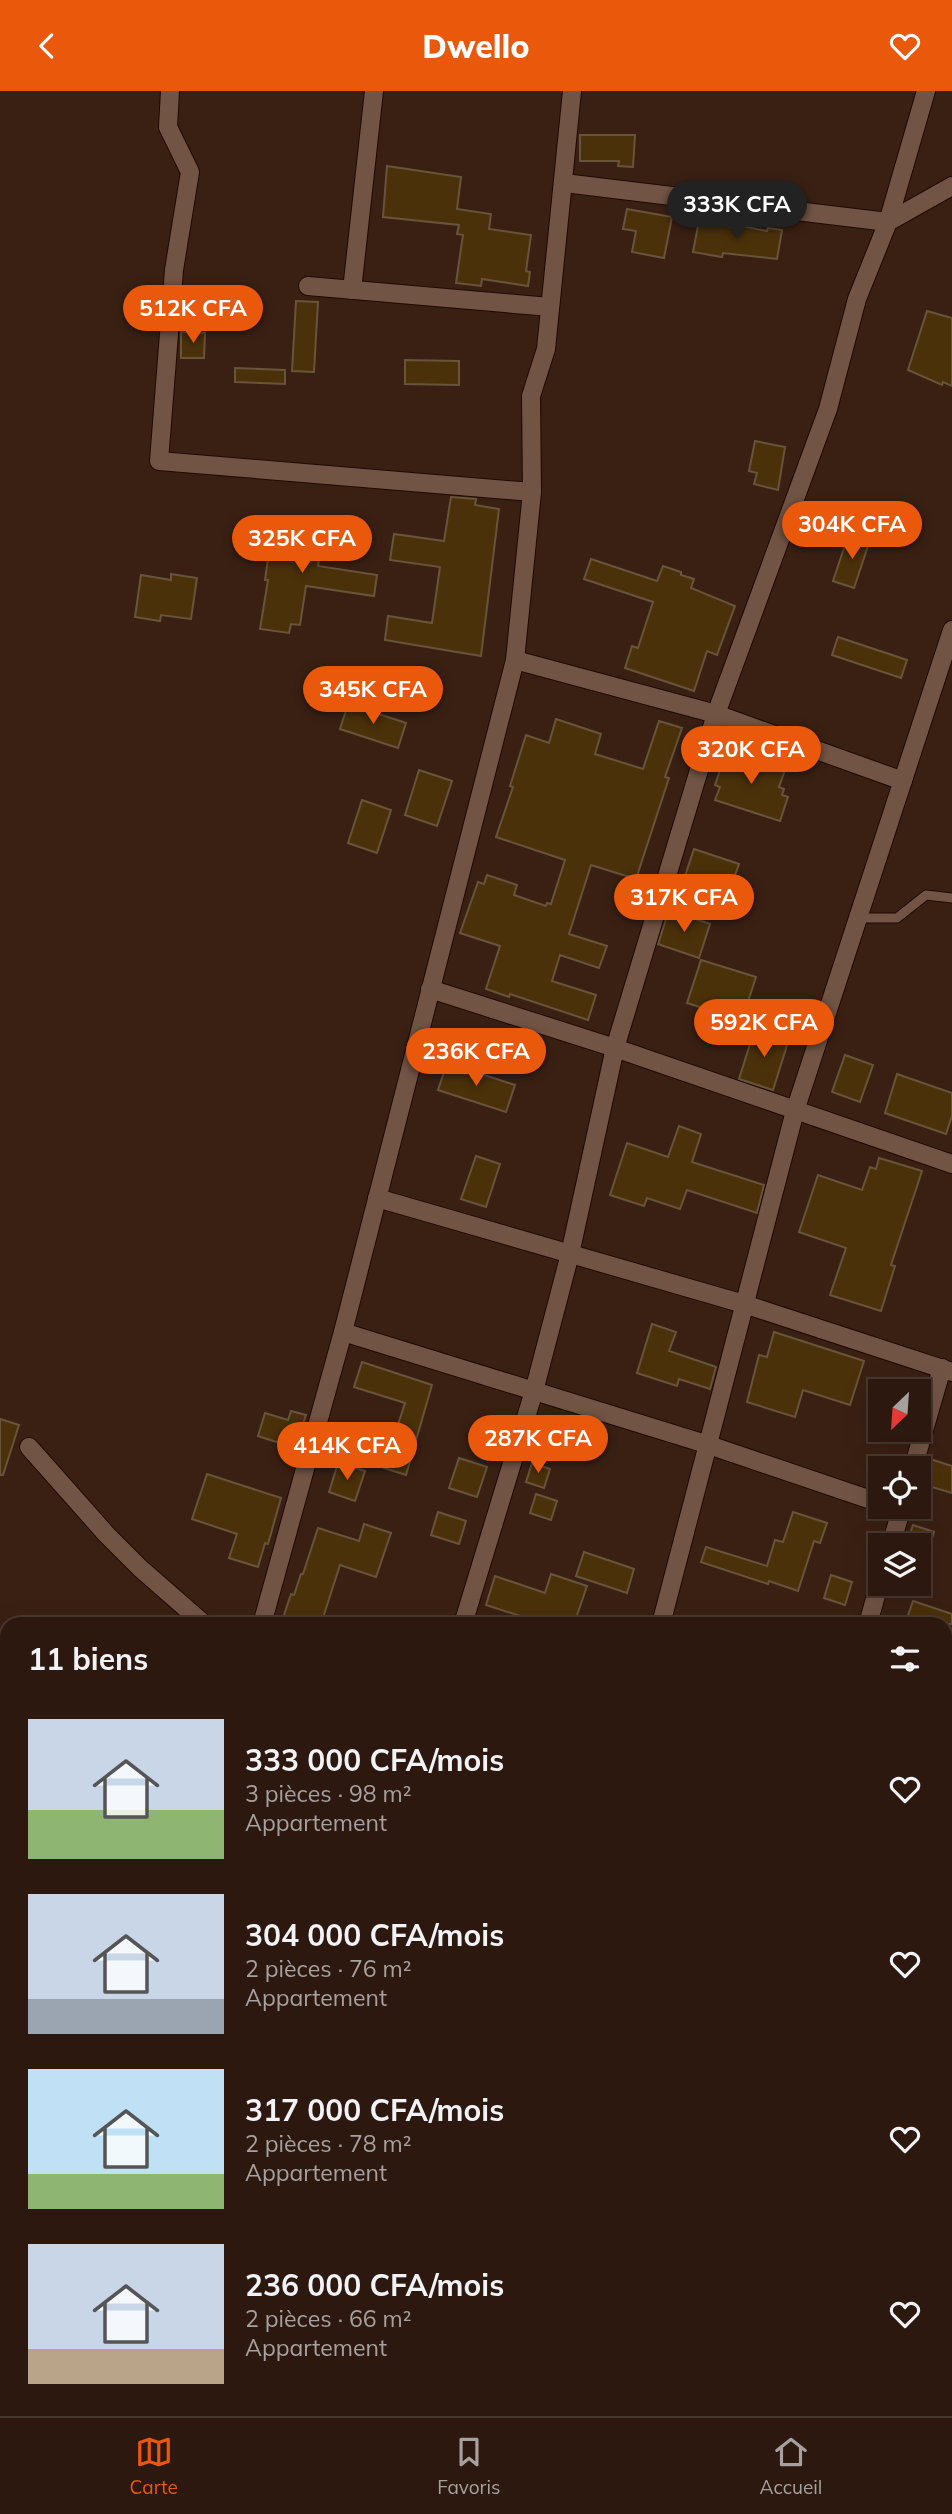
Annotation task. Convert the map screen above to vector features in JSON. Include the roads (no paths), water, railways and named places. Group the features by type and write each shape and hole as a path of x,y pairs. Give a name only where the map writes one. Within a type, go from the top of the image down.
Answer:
{"street":[{"path":"170,91 168,127 190,172 174,270 159,461 532,492"},
{"path":"352,290 374,91"},
{"path":"264,1617 343,1332 515,660 532,492 530,396 546,349 572,91"},
{"path":"465,1617 534,1391 570,1254 615,1048 716,714 828,409 857,299 888,222 926,91"},
{"path":"564,183 888,222 952,186"},
{"path":"308,286 550,307"},
{"path":"664,1617 795,1111 952,630"},
{"path":"515,660 716,714 903,781"},
{"path":"430,989 615,1048 952,1164"},
{"path":"377,1198 744,1304 947,1370 917,1456"},
{"path":"343,1332 709,1445 868,1499"},
{"path":"29,1447 132,1560 196,1617"},
{"path":"870,1617 876,1596"}],"lane":[{"path":"858,918 897,918 926,895 952,898"}]}
